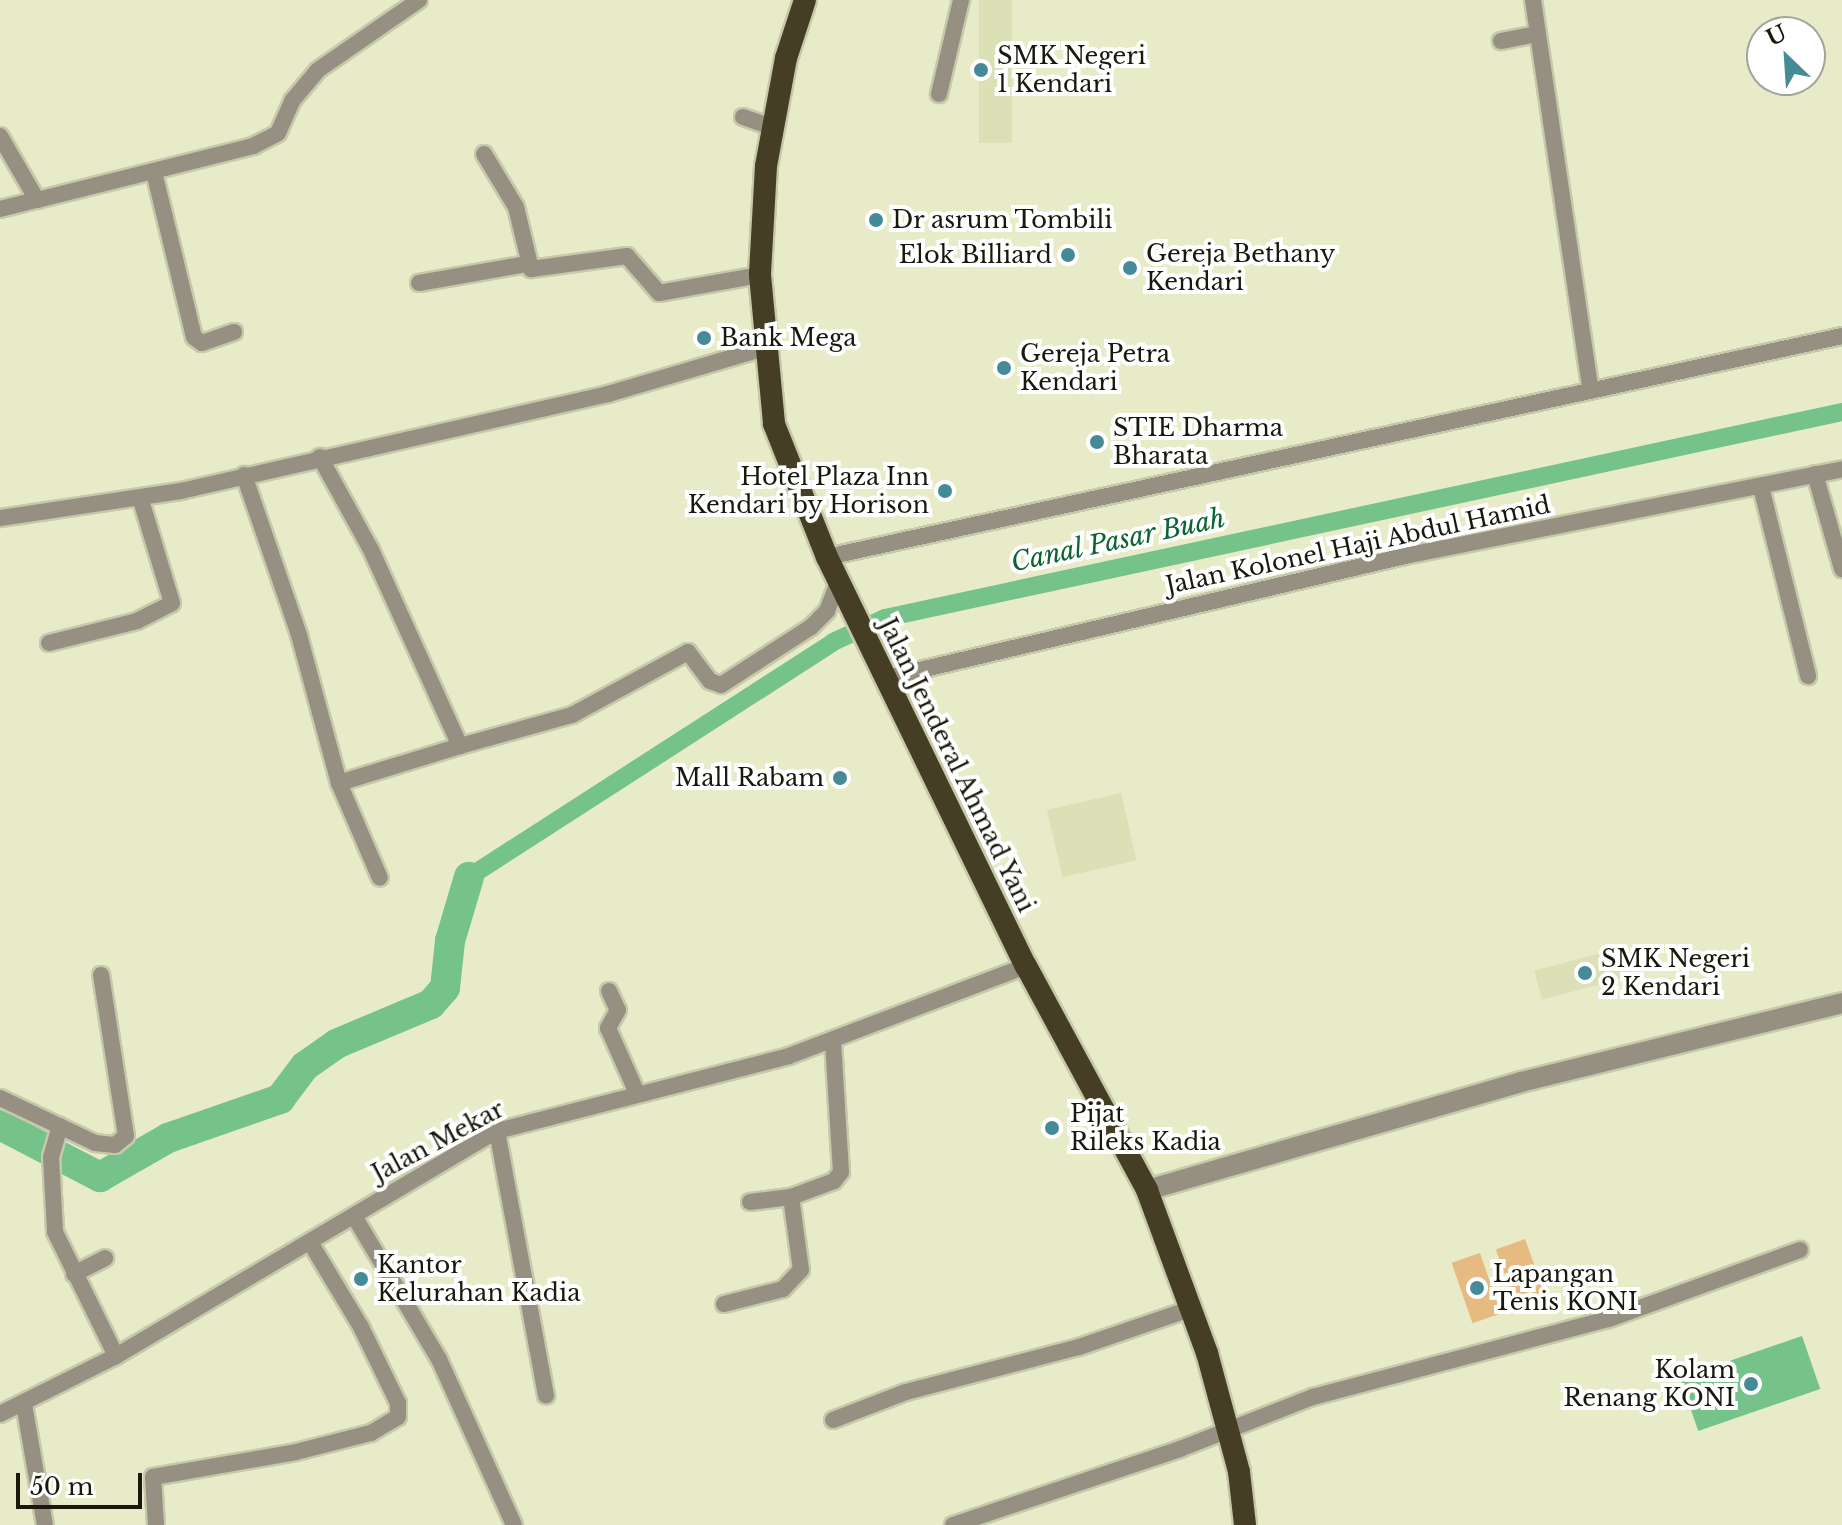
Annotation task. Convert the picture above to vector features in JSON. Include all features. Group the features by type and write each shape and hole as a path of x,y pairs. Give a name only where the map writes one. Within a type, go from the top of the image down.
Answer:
{"highway":[{"name":"Jalan Jenderal Ahmad Yani","path":"805,0 772,127 760,275 764,348 774,424 827,557 1026,966 1147,1190 1228,1426 1245,1525"}],"street":[{"path":"0,209 154,172 274,137 301,87 318,70 419,0"},
{"path":"939,94 961,0"},
{"path":"1533,0 1590,388"},
{"path":"1501,41 1537,34"},
{"path":"743,117 772,127"},
{"path":"0,136 37,200"},
{"path":"484,154 516,207 527,264 534,270 627,256 659,293 760,275"},
{"path":"154,172 194,337 202,343 234,332"},
{"path":"419,283 527,264"},
{"path":"827,557 1590,388 1842,336"},
{"path":"0,518 141,500 608,394 764,348"},
{"path":"320,457 383,576 460,746"},
{"name":"Jalan Kolonel Haji Abdul Hamid","path":"886,678 1409,555 1842,469"},
{"path":"1815,474 1842,569"},
{"path":"244,475 299,635 339,783 380,878"},
{"path":"1761,487 1808,676"},
{"path":"49,643 137,621 172,603 141,500"},
{"path":"339,783 572,715 688,652 710,681 721,685 811,627 844,592"},
{"name":"Jalan Mekar","path":"0,1414 116,1356 497,1131 833,1042 1026,966"},
{"path":"0,1098 95,1143 115,1145 126,1136 101,975"},
{"path":"609,991 618,1010 608,1028 637,1093"},
{"path":"1147,1190 1521,1082 1842,1003"},
{"path":"750,1202 791,1197 834,1181 841,1172 833,1042"},
{"path":"59,1128 51,1157 55,1232 116,1356"},
{"path":"497,1131 546,1395"},
{"path":"724,1304 794,1282 801,1257 791,1197"},
{"path":"354,1216 439,1359 514,1525"},
{"path":"156,1525 153,1477 296,1452 371,1433 398,1417 398,1403 361,1327 310,1242"},
{"path":"953,1525 1180,1449 1228,1426 1313,1397 1609,1319 1800,1250"},
{"path":"74,1274 105,1258"},
{"path":"833,1420 906,1392 1079,1347 1190,1309"},
{"path":"24,1404 45,1525"}],"shaded area":[{"path":"979,0 1012,0 1012,143 979,143"},
{"path":"1121,793 1137,860 1062,877 1047,810"},
{"name":"SMK Negeri 2 Kendari","path":"1627,946 1635,975 1542,1000 1534,971"},
{"path":"1525,1239 1546,1297 1517,1308 1496,1250"},
{"name":"Lapangan Tenis KONI","path":"1480,1253 1501,1314 1472,1323 1452,1263"},
{"name":"Kolam Renang KONI","path":"1802,1336 1820,1389 1698,1431 1680,1378"}],"waterway":[{"name":"Canal Pasar Buah","path":"469,877 833,642 885,618 1842,412"},
{"path":"0,1125 100,1177 168,1138 280,1099 305,1066 336,1044 431,1004 445,988 450,941 469,877"}],"place":[{"name":"SMK Negeri 1 Kendari","path":"981,70"},
{"name":"Dr asrum Tombili","path":"876,220"},
{"name":"Elok Billiard","path":"1068,255"},
{"name":"Gereja Bethany Kendari","path":"1130,268"},
{"name":"Bank Mega","path":"704,338"},
{"name":"Gereja Petra Kendari","path":"1004,368"},
{"name":"STIE Dharma Bharata","path":"1097,442"},
{"name":"Hotel Plaza Inn Kendari by Horison","path":"945,491"},
{"name":"Mall Rabam","path":"840,778"},
{"name":"SMK Negeri 2 Kendari","path":"1585,973"},
{"name":"Pijat Rileks Kadia","path":"1052,1128"},
{"name":"Kantor Kelurahan Kadia","path":"361,1279"},
{"name":"Lapangan Tenis KONI","path":"1477,1288"},
{"name":"Kolam Renang KONI","path":"1751,1384"}]}
